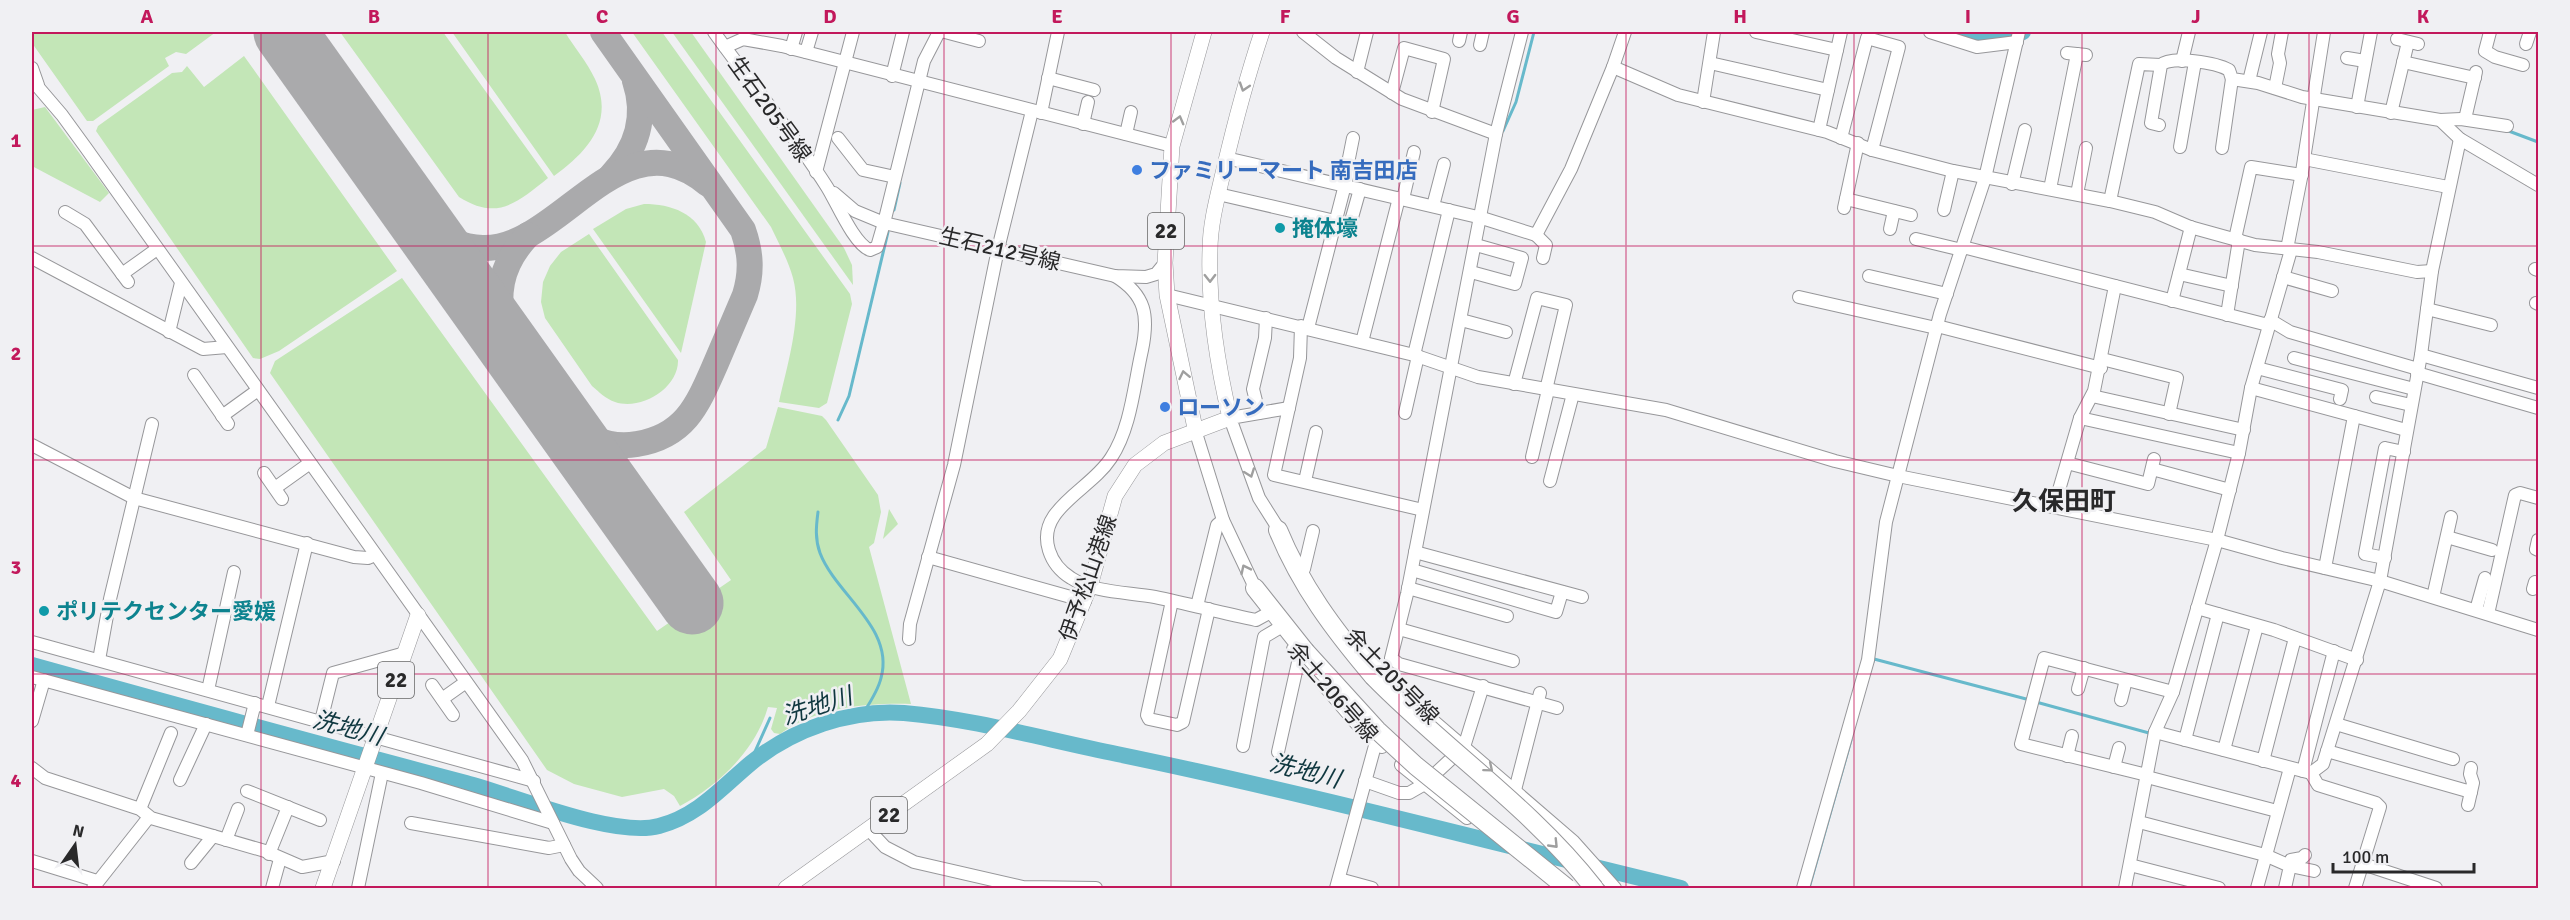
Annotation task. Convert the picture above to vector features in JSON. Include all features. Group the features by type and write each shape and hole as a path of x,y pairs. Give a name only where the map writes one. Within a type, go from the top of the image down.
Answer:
{"highway":[{"path":"1278,530 1292,565 1314,601 1373,676 1404,708 1518,808 1594,888"},
{"path":"1255,588 1302,655 1408,759 1568,888"}],"main road":[{"name":"22","path":"1196,433 1167,295 1165,263 1172,146 1203,32"},
{"name":"22","path":"1230,418 1221,383 1211,306 1210,248 1218,194 1238,105 1262,32"},
{"name":"伊予松山港線","path":"786,888 990,740 1014,717 1060,659 1087,594 1115,496 1134,465 1164,443 1196,433 1230,418"},
{"name":"22","path":"323,888 418,615"}],"street":[{"name":"生石205号線","path":"714,32 827,186"},
{"path":"791,49 796,32"},
{"path":"806,52 812,32"},
{"path":"816,172 853,32"},
{"path":"892,76 903,32"},
{"path":"827,186 848,224 865,248 875,249 884,223 928,51 939,32"},
{"path":"945,32 980,41"},
{"path":"909,639 928,558 954,465 998,249 1048,78 1058,32"},
{"path":"1302,32 1357,72 1392,93 1432,112 1496,134"},
{"path":"1320,45 1324,32"},
{"path":"1357,72 1368,32"},
{"path":"1480,45 1483,32"},
{"path":"1519,32 1496,134 1482,218 1412,570 1391,658 1399,664 1539,697 1557,708"},
{"path":"1536,235 1571,169 1625,32"},
{"path":"1703,102 1714,32"},
{"path":"1756,32 1837,50"},
{"path":"1819,130 1841,32"},
{"path":"1803,888 1868,660 1884,529 1936,327 1985,178 2018,37 1977,47 1930,32"},
{"path":"2182,61 2189,32"},
{"path":"2249,81 2260,32"},
{"path":"2275,88 2280,63 2278,54 2282,32"},
{"path":"2125,888 2156,732 2173,692 2217,540 2239,453 2256,368 2283,277 2302,175 2324,32"},
{"path":"2357,107 2371,32"},
{"path":"2490,32 2485,51 2495,57 2523,65"},
{"path":"1841,138 1867,38 1899,47 1872,150"},
{"path":"725,47 743,39 806,52 892,76 1172,146"},
{"path":"2391,113 2408,41"},
{"path":"1392,93 1404,48 1444,59 1432,112"},
{"path":"2050,189 2064,139 2064,94 2076,54"},
{"path":"2348,58 2365,61"},
{"path":"2110,201 2117,144 2139,63 2162,65 2170,60 2195,62 2229,70 2232,79 2221,148"},
{"path":"2180,147 2195,62"},
{"path":"2403,62 2475,75 2465,119"},
{"path":"1710,63 1828,90"},
{"path":"2159,125 2151,123 2162,65"},
{"path":"1612,67 1703,102 1819,130 1872,150 1953,171 2012,184 2077,194 2155,212 2191,227 2255,245 2318,252 2417,272 2432,271"},
{"path":"32,68 34,86 68,123 522,760 579,871 597,888"},
{"path":"1048,78 1094,90"},
{"path":"2232,79 2249,81 2302,97 2391,113 2440,120 2465,119 2507,126"},
{"path":"1083,124 1088,102"},
{"path":"1126,134 1131,112"},
{"path":"2440,120 2460,139 2538,185"},
{"path":"2012,184 2025,130"},
{"path":"838,138 863,170 895,177"},
{"path":"2156,732 2307,772 2323,765 2380,581 2421,355 2432,271 2460,139"},
{"path":"1858,143 1845,203 1911,215"},
{"path":"1354,144 1345,185 1305,327 1274,475 1423,510"},
{"path":"2077,194 2086,148"},
{"path":"1362,342 1414,152"},
{"path":"1226,159 1482,218 1536,235 1546,245 1543,258"},
{"path":"2304,159 2448,187"},
{"path":"1433,206 1444,164"},
{"path":"2227,315 2237,240 2251,167 2302,175"},
{"path":"1944,210 1953,171"},
{"name":"生石212号線","path":"827,186 851,208 884,223 1115,276 1146,277 1156,274 1165,263"},
{"path":"1351,221 1360,189"},
{"path":"1218,194 1335,221"},
{"path":"1405,413 1449,210"},
{"path":"1890,228 1894,211"},
{"path":"65,212 86,224 125,278 157,249"},
{"path":"2172,301 2191,227"},
{"path":"1917,238 2227,315 2269,323 2290,332 2538,408"},
{"path":"1471,272 1515,284 1522,258 1476,245"},
{"path":"32,258 203,349 227,346"},
{"path":"2179,274 2232,286"},
{"path":"1087,594 1063,572 1049,554 1046,535 1053,518 1060,509 1111,459 1128,415 1146,327 1138,295 1128,284 1115,276"},
{"path":"1869,276 1947,294"},
{"path":"2283,277 2332,291"},
{"path":"169,332 181,282"},
{"path":"2054,507 2080,418 2092,396 2101,364 2115,286"},
{"path":"1167,295 1416,356 1478,377 1666,410 1835,460 1898,476 2217,540 2380,581 2538,630"},
{"path":"1799,297 2101,364 2177,378 2169,414"},
{"path":"1514,384 1537,298 1566,305 1533,457"},
{"path":"2427,309 2491,325"},
{"path":"1259,414 1253,389 1265,338 1266,318"},
{"path":"1461,321 1506,332"},
{"path":"2421,355 2538,388"},
{"path":"2294,358 2414,389"},
{"path":"2256,368 2342,390 2340,399"},
{"path":"194,375 225,420 258,390"},
{"path":"2251,388 2406,430"},
{"path":"1548,477 1573,394"},
{"path":"2092,396 2244,430"},
{"path":"2376,397 2411,405"},
{"path":"1230,418 1289,408"},
{"path":"2325,568 2330,515 2338,470 2354,416"},
{"name":"余土205号線","path":"1230,418 1259,498 1340,623 1407,698 1578,847 1615,888"},
{"path":"2080,418 2239,453"},
{"path":"99,660 152,424"},
{"path":"1305,481 1316,432"},
{"name":"余土206号線","path":"1196,433 1222,520 1255,588 1279,628 1355,722 1376,742 1423,785 1554,888"},
{"path":"32,445 134,498 354,557 368,558 375,555"},
{"path":"2385,558 2365,554 2369,500 2385,448 2404,452"},
{"path":"2067,463 2148,484 2153,464 2184,471 2230,490"},
{"path":"264,473 279,494 310,464"},
{"path":"2482,612 2515,495 2520,493 2538,498"},
{"path":"2433,597 2451,517"},
{"path":"1172,601 1147,715 1149,719 1177,725 1183,722 1216,525 1222,520"},
{"path":"1304,569 1313,531"},
{"path":"2447,537 2492,550"},
{"path":"2538,540 2536,549 2538,550"},
{"path":"268,706 307,543"},
{"path":"1415,552 1457,558 1561,588 1582,597"},
{"path":"928,558 1087,594 1172,601 1256,620 1269,614"},
{"path":"1412,570 1556,612 1561,588"},
{"path":"208,690 234,572"},
{"path":"2482,612 2485,578"},
{"path":"1408,588 1508,616"},
{"path":"2197,608 2357,660"},
{"path":"2185,740 2218,614"},
{"path":"2224,750 2257,626"},
{"path":"1243,746 1264,637 1279,628"},
{"path":"1399,629 1450,638 1500,652 1513,661"},
{"path":"2263,761 2295,638"},
{"path":"32,642 208,690 254,707 268,706 321,721 376,741 537,786"},
{"path":"2307,772 2334,651"},
{"path":"321,721 333,673 405,653"},
{"path":"1282,746 1302,655"},
{"path":"2173,692 2043,658 2021,744 2277,811"},
{"path":"2078,689 2084,668"},
{"path":"32,721 38,679 247,734 552,819"},
{"path":"2121,700 2126,680"},
{"path":"442,699 466,682"},
{"path":"432,685 453,715"},
{"path":"1365,781 1399,793 1409,793 1423,785 1464,747 1490,685"},
{"path":"1515,790 1531,746 1539,697"},
{"path":"247,734 254,707"},
{"path":"180,780 206,724"},
{"path":"2336,724 2453,759"},
{"path":"2067,756 2072,736"},
{"path":"36,859 95,885 144,813 166,737"},
{"path":"1372,888 1338,884 1376,742"},
{"path":"2114,767 2119,748"},
{"path":"2327,751 2470,798 2473,783 2471,768"},
{"path":"32,768 45,778 302,867 334,861"},
{"path":"2257,888 2289,768"},
{"path":"2307,772 2318,785 2380,807 2355,888"},
{"path":"358,888 382,773"},
{"path":"253,790 288,807 316,815"},
{"path":"272,888 274,856 288,807"},
{"path":"226,840 238,809"},
{"path":"2139,822 2265,855 2290,866 2314,871"},
{"path":"411,823 549,848 564,845"},
{"path":"869,830 885,848 914,862 1023,887 1096,888"},
{"path":"191,864 213,836"},
{"path":"2285,888 2291,860 2302,858 2305,855"},
{"path":"2363,864 2436,888"},
{"path":"2130,865 2219,888"}],"green space":[{"path":"32,32 216,32 186,54 176,52 165,58 169,66 93,121 87,121 32,43"},
{"path":"340,32 443,32 548,178 526,195 506,206 485,208 459,197"},
{"path":"452,32 565,32 595,79 602,109 600,122 594,135 577,157 554,176"},
{"path":"632,32 662,32 850,294 852,304 827,403 819,408 779,402 793,340 796,292 789,265 771,227"},
{"path":"672,32 691,32 844,248 852,265 853,285"},
{"path":"244,56 397,271 279,351 260,359 253,358 96,131 98,126 172,73 182,72 187,66 204,87"},
{"path":"45,107 109,193 100,202 32,166 32,110"},
{"path":"644,204 664,206 682,212 697,224 706,242 681,353 593,229 626,209"},
{"path":"589,234 678,360 677,370 672,380 657,395 647,400 625,404 612,401 600,393 592,386 545,318 541,302 543,282 550,266 561,252"},
{"path":"402,278 657,631 731,580 684,512 766,448 778,407 822,416 878,495 881,512 874,543 869,547 911,704 877,704 843,708 810,718 780,734 774,733 771,729 777,708 768,707 755,738 734,765 708,788 680,806 674,796 664,789 622,797 574,784 547,770 270,373 275,361"},
{"path":"889,509 898,524 883,539"}],"waterway":[{"path":"1503,131 1516,102 1534,32"},
{"path":"1946,32 1966,37 1985,38 2004,37 2023,32"},
{"path":"2506,130 2538,142"},
{"path":"894,210 900,183"},
{"path":"838,420 849,396 888,232"},
{"path":"818,512 816,533 820,553 838,583 862,612 880,643 883,660 881,678 876,693 862,715"},
{"path":"1873,662 1874,659 2030,700"},
{"name":"洗地川","path":"32,665 466,783 564,814 617,826 640,828 659,826 686,815 709,800 767,751 804,731 863,714 904,713 984,725 1188,769 1681,888"},
{"path":"2036,702 2149,733 2149,735"},
{"path":"749,765 770,718"},
{"path":"1809,888 1851,740"}],"taxiway":[{"path":"558,414 594,439 614,445 637,444 654,440 679,426 703,392 745,295 750,270 748,247 743,230 603,32"},
{"path":"611,176 627,155 637,132 640,107 635,81"},
{"path":"424,225 452,241 483,248 511,243 539,229 592,189 619,173 647,163 677,166 708,184"},
{"path":"503,336 500,307 502,282 511,259 528,235"}],"runway":[{"path":"285,32 692,603"}],"place":[{"name":"ファミリーマート 南吉田店","path":"1137,170"},
{"name":"掩体壕","path":"1280,228"},
{"name":"ローソン","path":"1165,407"},
{"name":"ポリテクセンター愛媛","path":"44,611"}],"district":[{"name":"久保田町","path":"2064,502"}]}
